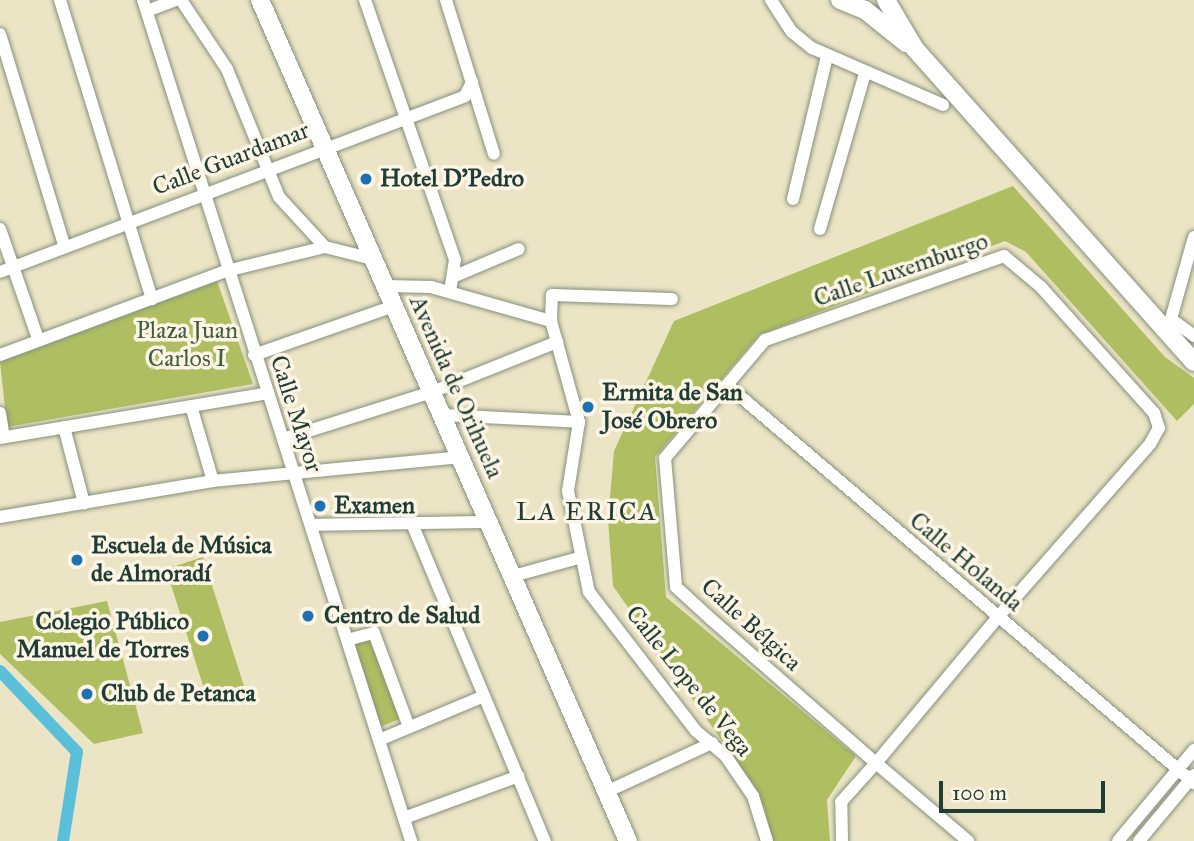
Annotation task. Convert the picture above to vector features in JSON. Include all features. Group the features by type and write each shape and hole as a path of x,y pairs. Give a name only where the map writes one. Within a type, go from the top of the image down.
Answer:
{"main road":[{"name":"Avenida de Orihuela","path":"260,0 628,841"},
{"path":"840,0 865,10 915,49 1194,362"},
{"path":"886,0 915,49"}],"street":[{"path":"60,0 152,299"},
{"path":"145,5 179,0 227,69 267,169 285,205 325,247"},
{"path":"365,0 408,116 455,276 450,292"},
{"path":"446,0 494,154"},
{"path":"771,0 792,32 827,56 943,105"},
{"name":"Calle Mayor","path":"145,5 226,271 311,525 411,841"},
{"path":"0,34 64,244"},
{"path":"793,199 827,56"},
{"path":"820,229 865,73"},
{"name":"Calle Guardamar","path":"6,271 64,244 267,169 323,145 465,96 472,82"},
{"path":"0,229 6,271 38,339"},
{"path":"1194,237 1171,319 1194,336"},
{"path":"0,355 226,271 325,247 373,259"},
{"path":"455,276 519,248"},
{"name":"Calle Luxemburgo","path":"727,386 765,340 1004,256 1041,286 1154,413 1159,428 999,617"},
{"path":"385,286 450,292 551,321 552,295 672,299"},
{"path":"254,355 394,306"},
{"name":"Calle Lope de Vega","path":"551,321 579,422 568,491 579,558 589,592 753,796 768,841"},
{"path":"283,439 432,392 557,342"},
{"name":"Calle Holanda","path":"727,386 1193,779"},
{"name":"Calle Bélgica","path":"727,386 665,458 676,587 968,841"},
{"path":"0,414 2,437 268,393"},
{"path":"191,406 213,481"},
{"path":"443,415 579,422"},
{"path":"64,427 84,503"},
{"path":"0,517 213,481 461,457"},
{"path":"311,525 412,526 490,522"},
{"path":"412,526 545,841"},
{"path":"513,576 579,558"},
{"path":"842,841 841,802 999,617"},
{"path":"347,640 374,633 409,727"},
{"path":"379,740 484,696"},
{"path":"606,792 712,743"},
{"path":"1118,841 1194,750"},
{"path":"404,818 519,776"},
{"path":"1139,841 1193,779"}],"green space":[{"path":"1013,186 1165,357 1194,378 1194,404 1177,421 1026,252 1005,241 759,335 655,457 666,597 856,756 827,800 830,841 771,841 758,792 613,586 608,520 614,451 674,321"},
{"name":"Plaza Juan Carlos I","path":"217,281 253,384 7,427 0,362"},
{"path":"203,557 244,686 207,698 166,569"},
{"name":"Club de Petanca","path":"107,601 143,733 94,744 0,654 0,622"},
{"path":"372,638 400,719 380,727 354,643"}],"waterway":[{"path":"0,671 77,752 63,841"}],"place":[{"name":"Hotel D'Pedro","path":"366,179"},
{"name":"Ermita de San José Obrero","path":"588,407"},
{"name":"Examen","path":"320,506"},
{"name":"Escuela de Música de Almoradí","path":"77,560"},
{"name":"Centro de Salud","path":"308,616"},
{"name":"Colegio Público Manuel de Torres","path":"203,636"},
{"name":"Club de Petanca","path":"87,694"}],"district":[{"name":"LA ERICA","path":"587,512"}]}
